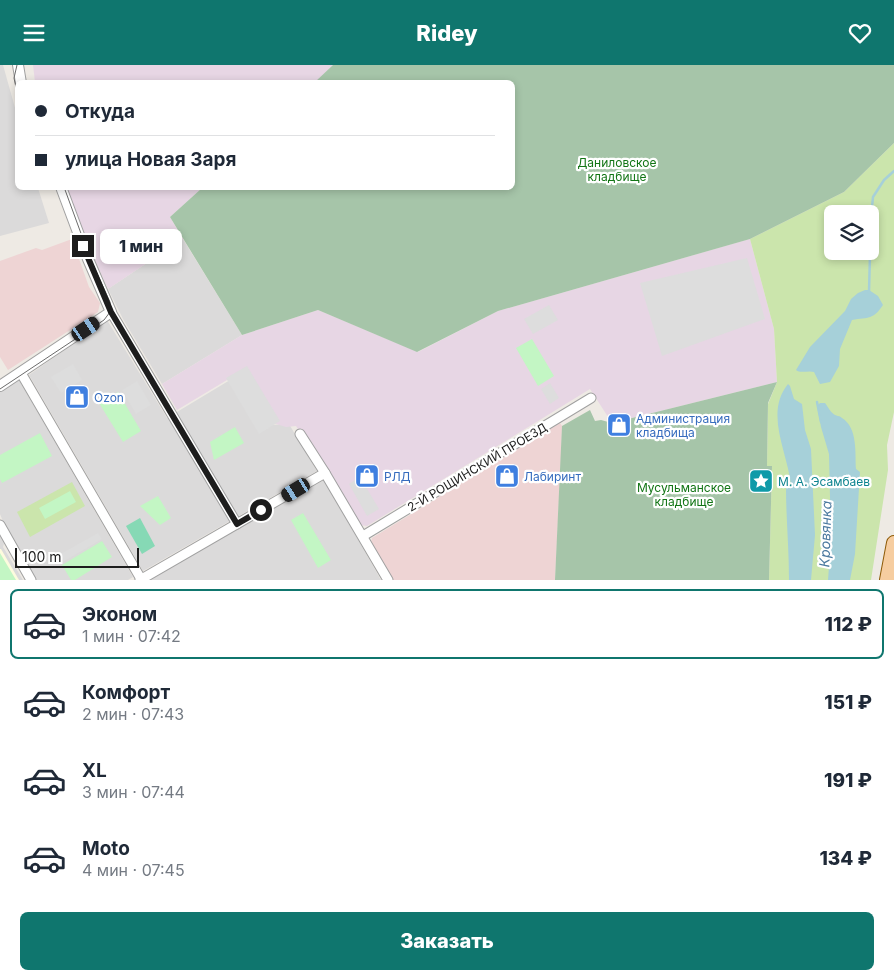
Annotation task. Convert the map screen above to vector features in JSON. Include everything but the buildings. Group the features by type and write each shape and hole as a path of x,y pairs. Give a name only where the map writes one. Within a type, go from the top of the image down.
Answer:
{"main road":[{"path":"887,580 894,543"}],"street":[{"path":"18,65 20,80"},
{"path":"62,190 88,259 111,312 237,524"},
{"path":"0,386 111,312"},
{"path":"21,373 140,580 325,473"},
{"name":"2-Й РОЩИНСКИЙ ПРОЕЗД","path":"363,536 591,398"},
{"path":"300,434 388,580"},
{"path":"0,525 31,580"}],"shaded area":[{"path":"0,65 3,65 15,108 15,190 39,190 49,223 0,236"},
{"path":"33,65 333,65 318,80 35,80"},
{"path":"68,190 200,190 170,217 183,239 108,289 88,245"},
{"path":"72,239 89,287 100,303 98,312 8,370 0,357 0,261 36,248 42,250"},
{"path":"183,239 242,335 162,384 123,319 108,289"},
{"path":"750,239 774,329 777,382 612,423 590,389 367,526 360,525 296,426 286,427 273,423 242,371 177,410 162,384 242,335 318,310 418,352 498,311"},
{"path":"747,258 765,319 662,356 640,283"},
{"path":"549,305 558,320 533,334 524,319"},
{"path":"107,320 167,418 240,374 270,425 289,424 317,471 143,571 29,375"},
{"path":"73,364 82,380 61,393 51,377"},
{"path":"247,366 280,421 259,434 226,378"},
{"path":"19,380 133,577 128,580 35,580 4,524 0,514 0,392"},
{"path":"137,381 151,405 136,414 122,390"},
{"path":"550,383 559,398 550,404 541,389"},
{"path":"560,423 562,426 561,459 555,580 392,580 371,543 372,538"},
{"path":"360,477 379,509 367,516 349,484"},
{"path":"324,480 381,580 148,580"},
{"path":"0,530 5,540 3,547 23,580 0,580"},
{"path":"98,533 102,539 61,563 57,556"},
{"path":"1,549 19,580 0,580"}],"green space":[{"name":"Даниловское кладбище","path":"333,65 894,65 894,143 844,192 750,239 498,311 417,352 318,310 242,335 170,217 200,190 515,190 515,80 317,80"},
{"path":"894,143 894,412 887,445 888,470 871,580 769,580 772,466 767,466 768,404 777,382 774,329 750,239 844,192"},
{"path":"532,339 554,376 538,386 516,348"},
{"name":"Мусульманское кладбище","path":"777,382 768,403 767,466 772,466 769,580 555,580 562,426 590,410 595,421 601,420 612,423"},
{"path":"118,392 141,431 123,442 99,403"},
{"path":"235,427 244,443 214,460 210,442"},
{"path":"40,433 52,456 2,483 0,479 0,455"},
{"path":"72,482 85,506 30,537 17,512"},
{"path":"70,491 76,502 45,519 39,508"},
{"path":"158,496 171,518 160,525 140,506"},
{"path":"303,513 331,560 318,568 291,520"},
{"path":"140,518 155,546 142,554 126,526"},
{"path":"102,541 112,557 75,580 71,580 62,565"},
{"path":"0,553 16,580 0,580"}],"water":[{"path":"865,290 869,290 878,296 883,305 873,316 852,320 840,349 839,366 830,382 820,384 814,372 800,372 796,370 810,347 845,311 851,299"},
{"path":"788,384 794,399 802,404 805,430 811,449 815,535 811,580 789,580 786,487 791,486 779,433 778,420 781,396"},
{"path":"820,403 825,403 832,413 847,422 855,441 856,469 860,472 855,554 850,580 828,580 831,540 829,454 817,406"}],"waterway":[{"name":"Кровянка","path":"869,292 873,197 884,180 894,171"},
{"name":"Кровянка","path":"817,402 821,422"}],"tram line":[{"path":"15,83 14,78 17,65"},
{"path":"0,389 104,320 110,312 110,302 90,258 65,190"}],"place":[{"name":"Ozon","path":"77,397"},
{"name":"Администрация кладбища","path":"619,425"},
{"name":"РЛД","path":"367,476"},
{"name":"Лабиринт","path":"507,476"},
{"name":"М. А. Эсамбаев","path":"761,481"}],"route":[{"path":"83,246 111,312 237,524 261,510"}]}
